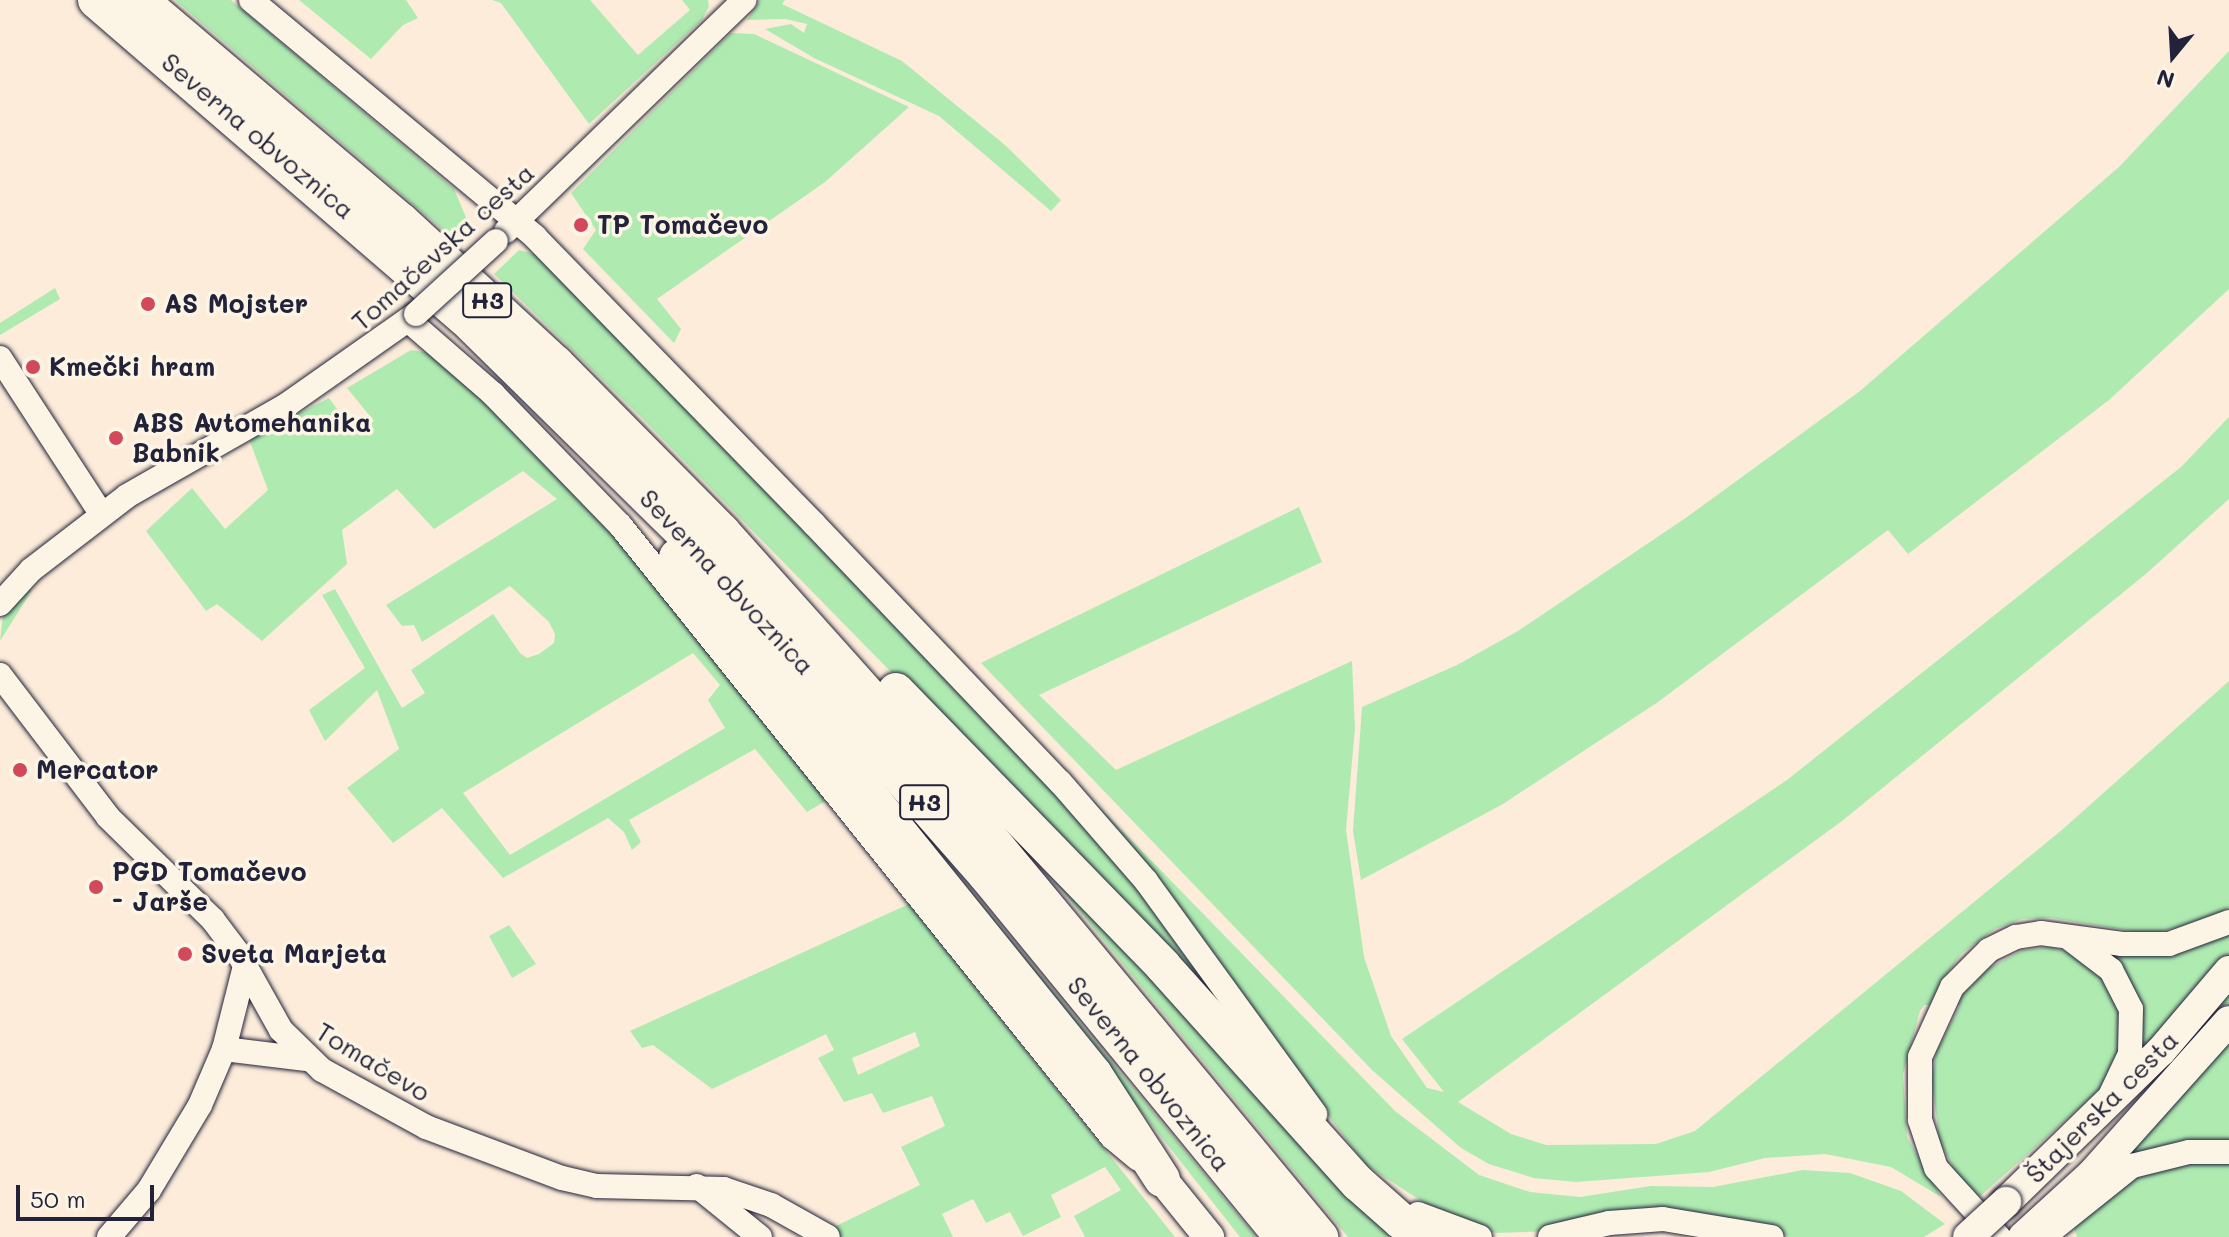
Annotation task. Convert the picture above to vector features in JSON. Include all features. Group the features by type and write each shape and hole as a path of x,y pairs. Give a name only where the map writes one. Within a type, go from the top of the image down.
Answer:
{"highway":[{"name":"Severna obvoznica","path":"96,0 303,173 541,388 801,659 1283,1237"},
{"name":"Severna obvoznica","path":"140,0 485,298 616,423 762,575 936,772 1320,1237"},
{"path":"541,388 573,443 672,550 1094,1074 1162,1179"},
{"path":"762,575 808,600 1163,966 1358,1183 1401,1221 1430,1237"}],"main road":[{"name":"Štajerska cesta","path":"1968,1237 2100,1113 2229,971"},
{"name":"Štajerska cesta","path":"2035,1234 2229,1021"},
{"path":"1162,1179 1209,1237"}],"street":[{"path":"251,0 517,221 1060,782 1165,905 1326,1130 1359,1167 1416,1212 1480,1237"},
{"name":"Tomačevska cesta","path":"0,604 10,584 102,515 170,469 314,388 412,317 517,221 744,0"},
{"path":"412,317 493,394 620,525 1112,1137 1162,1179"},
{"path":"0,358 102,515"},
{"name":"Tomačevo","path":"0,675 108,817 213,920 245,966 271,1016 306,1059 426,1127 562,1178 597,1186 697,1186 760,1200 828,1237"},
{"path":"1999,1237 1946,1181 1926,1147 1919,1106 1920,1057 1944,1000 1982,955 2016,937 2067,936 2169,944 2229,922"},
{"path":"2067,936 2118,978 2134,1019 2130,1054 2100,1113"},
{"path":"109,1237 171,1156 224,1049 245,966"},
{"path":"224,1049 306,1059"},
{"path":"2035,1234 2132,1166 2189,1152 2229,1152"},
{"path":"697,1186 760,1237"},
{"path":"1550,1237 1609,1223 1663,1219 1772,1237"}],"green space":[{"path":"175,0 231,0 454,189 468,222 456,241"},
{"path":"299,0 406,0 418,18 403,25 371,59"},
{"path":"492,0 590,0 638,55 690,10 682,0 708,0 709,6 702,20 589,124 501,3"},
{"path":"760,0 785,0 782,4 902,61 1005,145 1061,200 1051,211 939,116 814,58 765,29 791,24 804,33 807,24 785,19 747,20"},
{"path":"731,33 754,34 909,107 825,182 657,299 681,329 674,343 583,249 596,230 571,193"},
{"path":"2229,51 2229,289 2109,400 1908,554 1888,530 1658,702 1503,804 1361,880 1353,831 1362,707 1457,665 1518,631 1687,517 1860,391 2119,167"},
{"path":"519,250 541,256 1054,789 1128,873 1250,1038 641,417 494,274"},
{"path":"55,288 60,299 0,335 0,323"},
{"path":"411,350 430,353 450,367 609,528 829,799 807,812 755,749 629,820 641,842 632,850 624,832 608,818 503,878 442,808 393,843 347,788 399,749 377,690 325,741 309,710 365,668 322,595 335,589 402,708 425,693 411,670 493,614 520,653 527,658 539,654 554,643 555,634 549,622 510,586 422,642 414,625 402,626 386,605 557,499 523,471 434,529 397,489 342,530 347,564 262,641 217,604 206,611 146,531 192,488 225,529 268,490 249,439 329,398 355,434 374,421 347,388","holes":["693,653 720,685 708,700 725,728 510,855 463,793"]},
{"path":"2229,417 2229,499 2147,573 1842,821 1458,1102 1511,1134 1546,1145 1656,1144 1695,1131 2063,829 2229,681 2229,907 2211,919 2150,934 2051,918 2022,919 1995,929 1962,953 1920,1011 1903,1074 1907,1137 1941,1197 1891,1167 1825,1154 1765,1158 1709,1172 1576,1182 1534,1178 1489,1164 1461,1148 1372,1070 981,663 1299,507 1322,562 1039,695 1116,770 1352,661 1355,728 1346,830 1364,957 1391,1036 1427,1088 1444,1092 1402,1039 1787,780 2181,467"},
{"path":"29,588 32,590 0,641 3,615"},
{"path":"1068,775 1395,1111 1479,1175 1530,1192 1580,1197 1651,1186 1713,1187 1803,1170 1850,1173 1901,1191 1945,1224 1924,1237 1789,1237 1751,1225 1496,1233 1452,1221 1366,1165"},
{"path":"896,800 1256,1237 1240,1237"},
{"path":"1005,821 1412,1237 1348,1237"},
{"path":"909,904 1175,1237 1085,1237 1074,1216 1121,1190 1105,1167 1051,1195 1061,1217 1023,1236 1010,1212 986,1223 973,1199 942,1214 953,1237 840,1237 830,1229 920,1185 901,1147 945,1126 932,1096 883,1113 872,1093 844,1102 818,1058 834,1050 826,1034 712,1089 653,1045 642,1048 630,1031","holes":["915,1032 920,1046 858,1075 852,1058"]},
{"path":"509,925 536,964 512,978 489,936"},
{"path":"2229,930 2229,956 2141,1060 2103,949"},
{"path":"2051,947 2082,957 2114,987 2126,1033 2107,1083 1976,1200 1958,1178 1939,1139 1932,1079 1936,1053 1967,991 1987,969 2023,950"},
{"path":"1923,987 2229,987 2229,1005 1923,1005"},
{"path":"2229,1040 2229,1143 2114,1164"},
{"path":"2229,1158 2229,1237 2077,1237 2074,1228 2056,1237 2139,1172"}],"place":[{"name":"TP Tomačevo","path":"581,225"},
{"name":"AS Mojster","path":"148,304"},
{"name":"Kmečki hram","path":"33,367"},
{"name":"ABS Avtomehanika Babnik","path":"116,438"},
{"name":"Mercator","path":"20,770"},
{"name":"PGD Tomačevo - Jarše","path":"96,887"},
{"name":"Sveta Marjeta","path":"185,954"}]}
